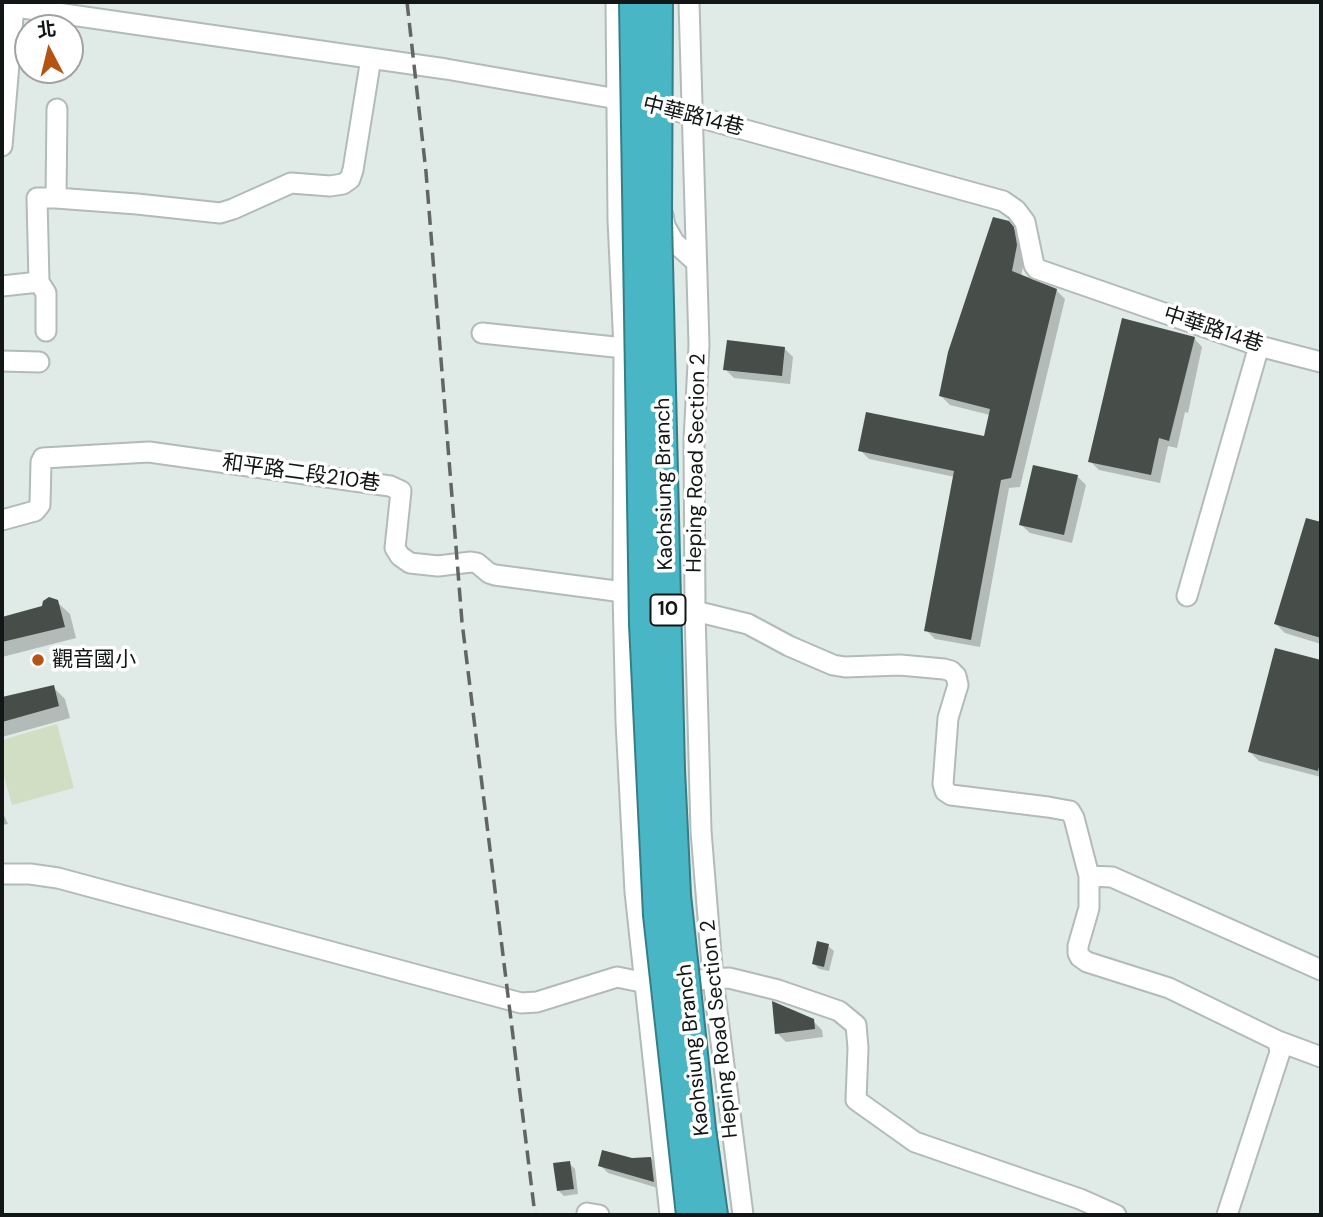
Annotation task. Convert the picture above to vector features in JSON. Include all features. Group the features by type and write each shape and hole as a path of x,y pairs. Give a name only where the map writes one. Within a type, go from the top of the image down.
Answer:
{"highway":[{"name":"Kaohsiung Branch","path":"633,2 643,638 657,915 690,1215"},
{"name":"Kaohsiung Branch","path":"659,2 659,233 671,770 677,895 714,1215"}],"street":[{"path":"616,2 618,220 624,348 623,592 626,722 635,892 670,1215"},
{"name":"Heping Road Section 2","path":"689,2 698,345 694,440 695,611 701,831 713,979 743,1215"},
{"path":"2,146 8,6"},
{"name":"中華路14巷","path":"8,6 371,58 663,107 1003,201 1016,209 1025,222 1037,270 1259,346 1321,362"},
{"path":"46,331 46,293 39,282 37,198 138,204 220,213 290,183 330,187 343,184 350,179 353,170 371,58"},
{"path":"663,107 658,177 665,226 674,242 695,261"},
{"path":"56,198 57,109"},
{"path":"2,286 39,282"},
{"path":"482,333 624,348"},
{"path":"1187,596 1259,346"},
{"path":"2,362 39,362"},
{"name":"和平路二段210巷","path":"2,520 35,511 40,505 43,458 136,452 162,454 390,486 401,491 397,553 410,563 438,566 471,562 495,575 623,592"},
{"path":"695,611 748,624 833,665 900,665 951,671 956,676 958,685 948,718 943,784 945,791 951,795 1070,811 1089,876 1089,908 1078,946 1080,957 1087,962 1169,988 1278,1041 1321,1057"},
{"path":"2,874 58,878 521,1003 537,1002 617,977 646,983 729,978 778,990 839,1012 856,1025 856,1100 915,1142 1058,1191 1116,1215"},
{"path":"1089,876 1112,877 1321,970"},
{"path":"1227,1215 1280,1052 1278,1041"}],"green space":[{"path":"57,724 74,788 12,805 2,769 2,740"}],"building":[{"path":"993,217 1009,221 1014,227 1017,245 1012,271 1057,289 1011,478 1001,480 971,640 924,631 954,471 858,451 866,412 984,436 990,409 939,396 948,352"},
{"path":"1122,318 1195,337 1169,441 1159,438 1151,475 1088,462"},
{"path":"727,340 785,347 782,376 723,370"},
{"path":"1033,465 1078,475 1064,535 1019,525"},
{"path":"1306,518 1321,522 1321,638 1274,624"},
{"path":"49,597 58,600 65,627 2,642 2,617 42,606 43,601"},
{"path":"1275,648 1321,660 1321,759 1318,771 1248,752"},
{"path":"54,685 59,706 2,722 2,697"},
{"path":"817,941 829,944 824,967 812,964"},
{"path":"772,1001 814,1019 815,1029 775,1034"},
{"path":"602,1150 632,1158 651,1157 654,1182 598,1166"},
{"path":"570,1161 574,1189 557,1191 553,1163"}],"railway":[{"path":"407,2 426,172 462,622 535,1215"}],"place":[{"name":"觀音國小","path":"38,660"}]}
